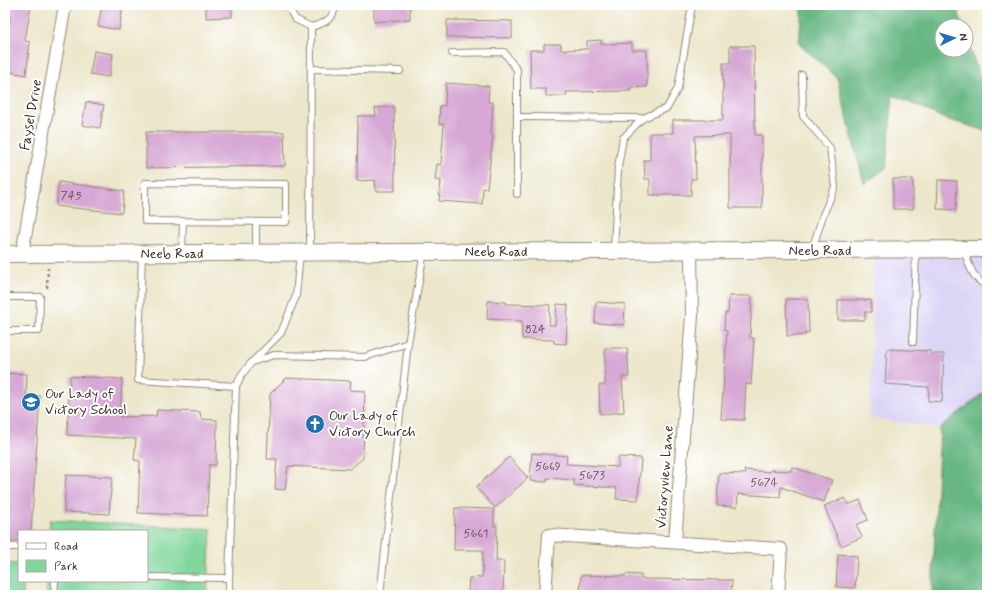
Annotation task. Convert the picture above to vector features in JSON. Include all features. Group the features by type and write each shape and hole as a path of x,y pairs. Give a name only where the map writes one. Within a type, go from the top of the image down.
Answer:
{"street":[{"name":"Faysel Drive","path":"22,254 65,5"},
{"name":"Neeb Road","path":"5,254 691,252 987,249"},
{"name":"Victoryview Lane","path":"545,595 549,535 675,542 692,316 691,252"},
{"path":"675,542 781,549 778,595"}],"lane":[{"path":"287,5 295,19 311,27 326,23 335,10 335,5"},
{"path":"518,117 643,118 667,108 678,88 692,5"},
{"path":"229,595 236,386 242,374 252,362 281,333 296,296 305,253 311,27"},
{"path":"452,53 504,52 517,70 517,194"},
{"path":"311,69 400,71"},
{"path":"802,75 803,116 830,148 835,187 823,216 812,251"},
{"path":"614,252 618,167 624,138 643,118"},
{"path":"145,183 286,184 286,222 183,221 145,221 145,183"},
{"path":"182,254 183,221"},
{"path":"256,222 256,253"},
{"path":"963,249 972,273 982,284 987,285"},
{"path":"912,342 916,250"},
{"path":"380,595 408,343 424,252"},
{"path":"142,254 138,380 236,386"},
{"path":"5,297 40,298 39,331 5,331"},
{"path":"252,362 274,355 365,357 408,343"},
{"path":"5,547 18,547"},
{"path":"148,577 229,578"},
{"path":"54,595 55,582"}],"path":[{"path":"47,288 48,268"}],"shaded area":[{"path":"987,249 987,595 978,415 940,428 870,418 874,251"}],"green space":[{"path":"802,5 956,5 960,18 934,18 934,58 973,58 987,98 987,131 946,119 893,95 886,168 864,184 837,78 799,44"},
{"path":"983,393 987,476 987,595 932,595 940,428"},
{"path":"50,520 211,529 207,595 46,595 47,582 148,582 148,530 49,530"},
{"path":"5,563 18,564 18,582 23,582 23,595 5,595"}],"building":[{"path":"5,5 31,5 25,41 30,42 26,75 5,71 5,52 10,16 5,15"},
{"path":"102,5 123,5 119,30 98,26"},
{"path":"206,5 232,5 232,17 206,18"},
{"path":"374,5 410,5 410,19 374,22"},
{"path":"447,20 512,21 512,38 447,37"},
{"path":"601,40 601,44 632,43 632,50 647,50 647,87 630,88 630,91 566,92 567,96 546,96 546,89 531,89 530,50 544,50 544,44 561,44 561,50 587,49 587,41"},
{"path":"730,46 754,46 755,135 762,135 762,208 730,208 730,135 695,136 696,179 691,179 691,195 650,195 650,179 645,179 644,160 650,160 650,133 673,133 673,120 723,120 723,63 730,63"},
{"path":"94,51 113,54 109,77 90,74"},
{"path":"446,83 489,86 488,102 493,102 491,135 493,136 487,188 483,188 482,204 439,201 441,181 435,180 437,164 441,165 444,124 439,124 440,105 445,106"},
{"path":"86,102 104,105 100,128 82,125"},
{"path":"394,107 395,191 376,191 375,180 357,181 358,116 376,116 375,108"},
{"path":"146,132 284,132 285,166 146,168"},
{"path":"893,179 913,179 913,209 893,209"},
{"path":"938,180 957,181 956,210 937,209"},
{"path":"59,182 124,191 122,213 56,206"},
{"path":"729,296 752,296 750,338 754,338 751,385 746,384 744,420 721,419 727,331 724,330 725,313 728,313"},
{"path":"786,299 808,299 809,333 805,333 806,335 787,336"},
{"path":"838,300 871,300 871,312 865,312 865,320 838,320"},
{"path":"488,301 506,302 506,304 550,305 549,325 555,325 557,304 568,305 566,344 554,343 554,340 522,339 522,321 487,319"},
{"path":"596,302 625,304 624,325 595,323"},
{"path":"605,348 627,348 629,377 622,377 624,412 600,414 599,385 605,385"},
{"path":"887,349 931,351 931,354 944,354 942,402 928,401 929,387 885,384"},
{"name":"Our Lady of Victory School","path":"5,373 27,374 26,395 40,396 31,530 18,530 18,541 5,541"},
{"path":"70,376 122,379 120,417 156,416 157,410 200,412 201,419 217,420 216,465 209,465 207,516 138,513 140,461 134,460 136,439 67,435"},
{"name":"Our Lady of Victory Church","path":"286,378 351,381 350,390 365,391 363,458 350,469 288,466 285,490 275,489 277,459 267,459 270,394"},
{"path":"532,453 567,456 566,464 618,467 618,457 641,458 638,500 616,499 617,488 574,485 574,480 547,478 547,482 530,481"},
{"path":"509,457 528,478 495,508 476,487"},
{"path":"792,467 832,480 824,502 781,487 780,497 738,494 737,507 717,506 719,473 746,474 744,470 770,472 770,470 791,471"},
{"path":"66,475 112,477 109,514 64,512"},
{"path":"845,498 848,505 860,500 868,520 856,525 862,537 841,546 824,506"},
{"path":"455,508 494,509 494,526 497,526 496,561 504,561 503,595 468,592 469,578 482,577 483,550 454,550"},
{"path":"838,554 857,556 855,588 836,587"},
{"path":"625,574 641,575 641,579 732,580 731,595 580,595 581,575 625,576"}],"place":[{"name":"Our Lady of Victory School","path":"31,402"},
{"name":"Our Lady of Victory Church","path":"315,424"}]}
